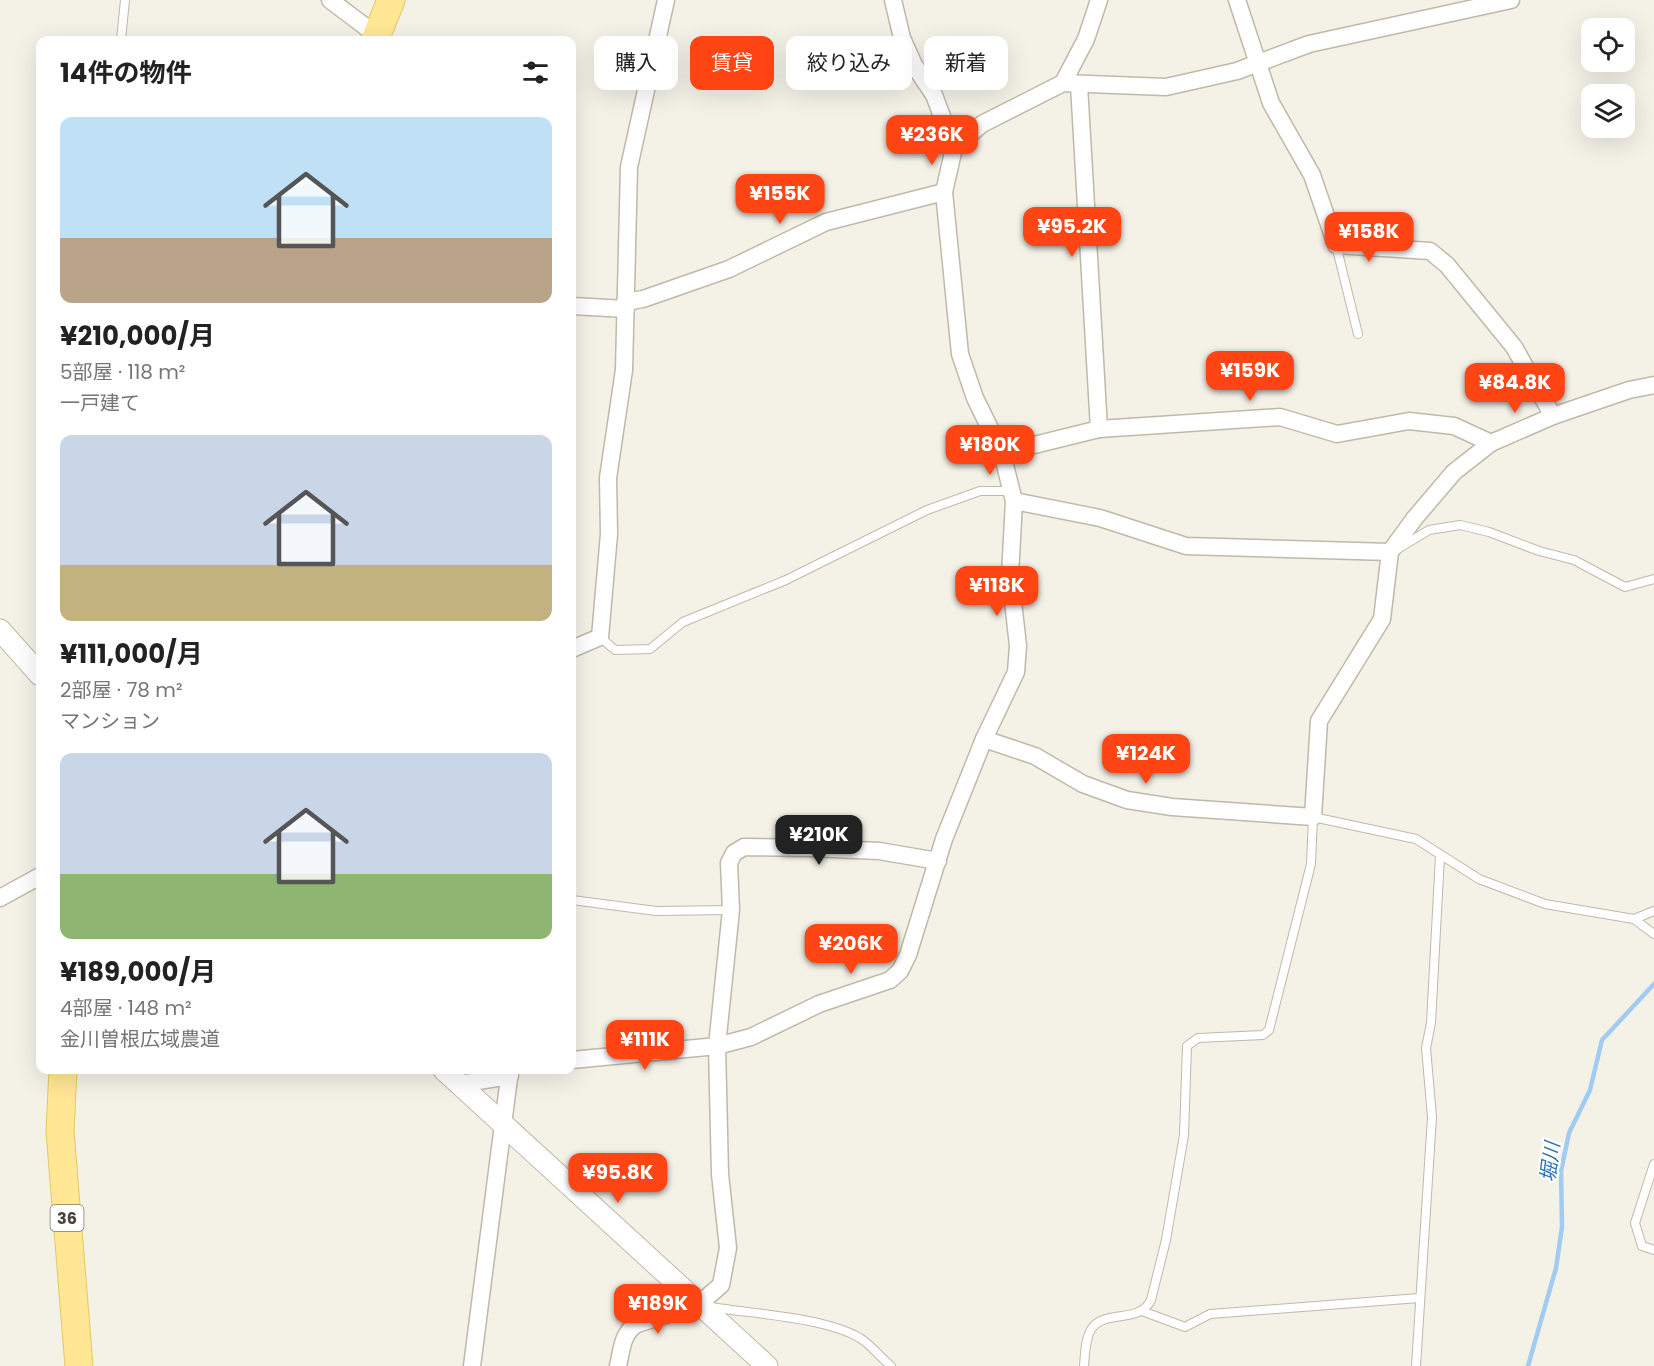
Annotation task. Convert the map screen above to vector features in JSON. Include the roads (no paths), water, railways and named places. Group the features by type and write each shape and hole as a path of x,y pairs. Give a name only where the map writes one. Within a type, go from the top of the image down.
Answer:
{"main road":[{"path":"380,36 392,0"},
{"name":"36","path":"63,1074 60,1131 79,1366"}],"street":[{"path":"330,0 375,36"},
{"path":"576,647 600,637 609,534 608,478 624,370 629,167 666,0"},
{"path":"576,1060 717,1046 751,1037 819,1004 895,976 908,955 938,861 984,740 1016,672 1018,646 1010,575 1013,496 1002,453 975,398 960,354 944,192 954,148 934,95 914,65 902,38 893,0"},
{"path":"1099,0 1071,84 1099,429"},
{"path":"1237,0 1271,103 1312,175 1336,245 1430,251 1447,265 1514,347 1553,416"},
{"path":"954,148 982,124 1071,84 1166,87 1257,65 1309,44 1511,0"},
{"path":"576,306 626,306 729,269 826,222 944,192"},
{"path":"984,740 1035,756 1083,784 1127,800 1172,807 1313,817 1319,721 1382,619 1390,552 1414,519 1454,472 1491,443 1553,416 1629,390 1654,385"},
{"path":"1002,453 1099,429 1280,417 1337,434 1409,421 1454,426 1491,443"},
{"path":"1013,496 1100,518 1186,546 1390,552"},
{"path":"0,630 36,670"},
{"path":"618,1366 624,1338 629,1329 698,1305 721,1285 728,1248 720,1174 717,1046 731,909 729,862 734,853 744,848 879,851 938,861"},
{"path":"0,897 36,878"},
{"path":"449,1074 767,1366"},
{"path":"460,1084 505,1074"},
{"path":"472,1366 510,1074"}],"lane":[{"path":"122,36 125,0"},
{"path":"1336,245 1358,334"},
{"path":"600,637 615,650 650,649 683,622 786,580 927,510 980,491 1013,496"},
{"path":"1390,552 1430,530 1460,525 1489,532 1539,551 1574,560 1625,586 1654,579"},
{"path":"1142,1311 1151,1300 1166,1240 1182,1147 1187,1046 1198,1038 1263,1035 1269,1030 1311,864 1313,817 1416,838 1440,856 1479,879 1545,904 1634,919 1654,934"},
{"path":"1416,1366 1432,1118 1426,1048 1431,1023 1440,856"},
{"path":"576,901 656,911 731,909"},
{"path":"1634,919 1654,911"},
{"path":"1654,1164 1635,1223 1642,1246 1654,1250"},
{"path":"1084,1366 1087,1339 1092,1328 1102,1321 1142,1311 1185,1327 1210,1314 1419,1298"},
{"path":"698,1305 821,1324 848,1332 863,1340 891,1366"}],"waterway":[{"name":"堀川","path":"1528,1366 1556,1268 1562,1227 1561,1171 1569,1133 1590,1090 1602,1040 1654,984"}]}
